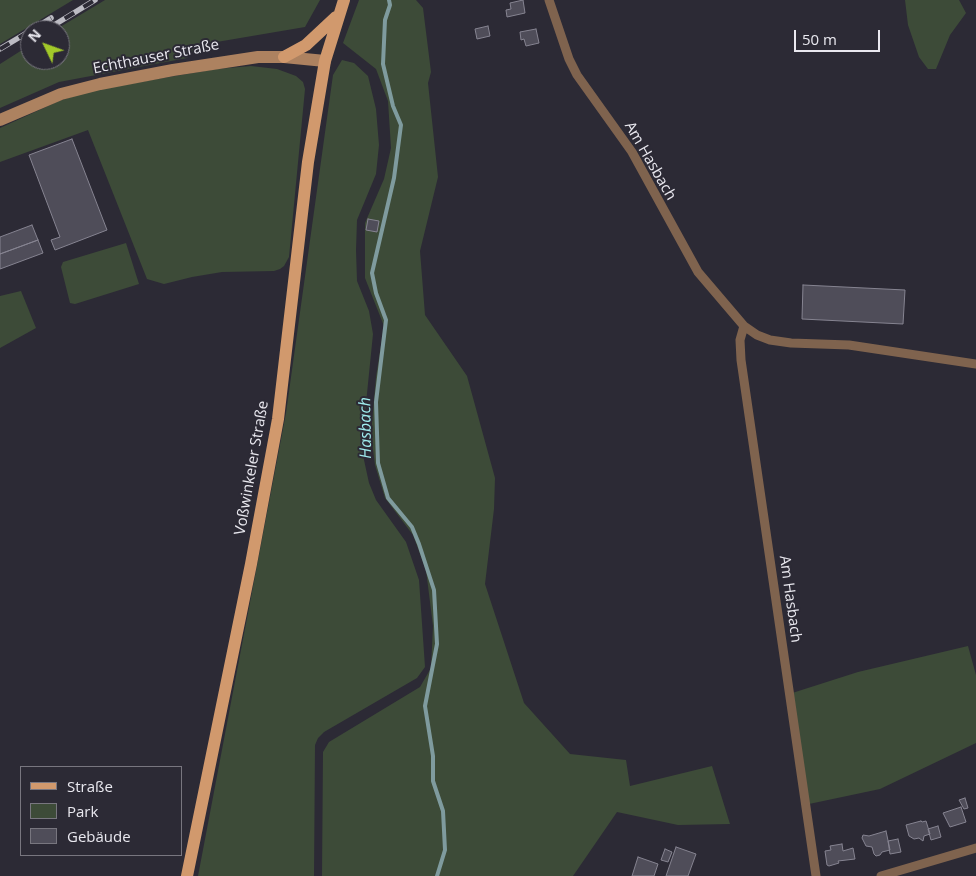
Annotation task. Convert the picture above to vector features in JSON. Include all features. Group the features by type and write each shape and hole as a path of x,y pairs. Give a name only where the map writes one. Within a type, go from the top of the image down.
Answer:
{"main road":[{"name":"Voßwinkeler Straße","path":"187,876 249,574 278,419 308,162 325,61 344,0"},
{"path":"284,57 306,45 338,15"},
{"name":"Echthauser Straße","path":"0,120 61,94 100,84 218,62 258,57 284,57 325,61"}],"street":[{"name":"Am Hasbach","path":"549,0 569,60 577,76 632,152 698,272 744,326 757,335 770,340 791,343 849,345 976,364"},
{"name":"Am Hasbach","path":"744,326 740,340 741,360 816,876"},
{"path":"881,876 908,872 976,848"}],"green space":[{"path":"0,0 73,0 40,20 20,20 20,32 0,44"},
{"path":"105,0 320,0 305,27 199,45 187,58 59,82 0,108 0,64 20,51 20,70 70,70 70,21"},
{"path":"359,0 416,0 423,8 431,72 428,83 438,177 420,251 425,315 467,376 495,478 494,509 485,584 524,703 570,754 626,760 630,786 712,766 730,824 678,825 617,812 573,876 322,876 323,752 329,742 420,687 431,668 433,626 426,570 413,535 385,498 375,465 371,434 376,377 384,326 365,278 365,223 384,179 391,148 388,101 376,69 343,43"},
{"path":"905,0 959,0 966,13 950,35 936,69 928,69 919,57 908,25"},
{"path":"342,60 354,63 368,76 376,109 379,145 376,174 357,220 357,281 369,311 373,334 363,433 364,460 369,483 376,500 406,542 419,580 425,667 417,678 324,732 318,738 315,745 314,876 198,876 286,413 333,75"},
{"path":"251,66 277,69 296,76 303,82 305,89 289,257 280,269 274,271 222,272 164,284 147,279 88,130 0,162 0,128 59,101 86,92 157,79 217,69"},
{"path":"126,243 139,284 75,304 70,303 61,267 63,262"},
{"path":"21,291 36,328 0,348 0,296"},
{"path":"968,646 976,675 976,743 880,789 809,804 786,695 858,672"}],"building":[{"path":"523,0 525,13 507,17 506,10 511,9 510,3"},
{"path":"488,26 490,36 477,39 475,29"},
{"path":"536,29 539,43 526,46 524,39 521,40 520,32"},
{"path":"72,139 107,230 55,250 51,240 60,237 29,155"},
{"path":"368,219 379,221 377,232 366,230"},
{"path":"32,225 38,240 0,254 0,237"},
{"path":"38,240 43,253 0,269 0,254"},
{"path":"803,285 905,290 903,324 802,319"},
{"path":"965,798 968,808 964,809 959,800"},
{"path":"961,807 966,822 950,827 943,813"},
{"path":"926,821 930,834 924,836 923,841 909,836 906,825"},
{"path":"938,826 941,837 931,840 928,829"},
{"path":"886,831 890,850 876,856 872,847 866,846 862,838 863,835 869,836"},
{"path":"898,839 901,852 890,854 888,841"},
{"path":"842,844 843,851 853,848 855,859 838,861 839,863 827,865 825,851 831,850 830,846"},
{"path":"676,847 696,854 688,876 666,876"},
{"path":"665,849 672,852 668,862 661,860"},
{"path":"638,857 658,864 654,876 632,876"}],"waterway":[{"name":"Hasbach","path":"389,0 390,5 385,20 383,64 393,106 401,125 394,178 372,273 376,293 386,320 376,402 378,463 388,498 412,527 434,590 437,644 425,706 433,756 433,781 443,811 445,850 437,876"}],"railway":[{"path":"62,20 95,0"},
{"path":"0,49 20,37"}]}
